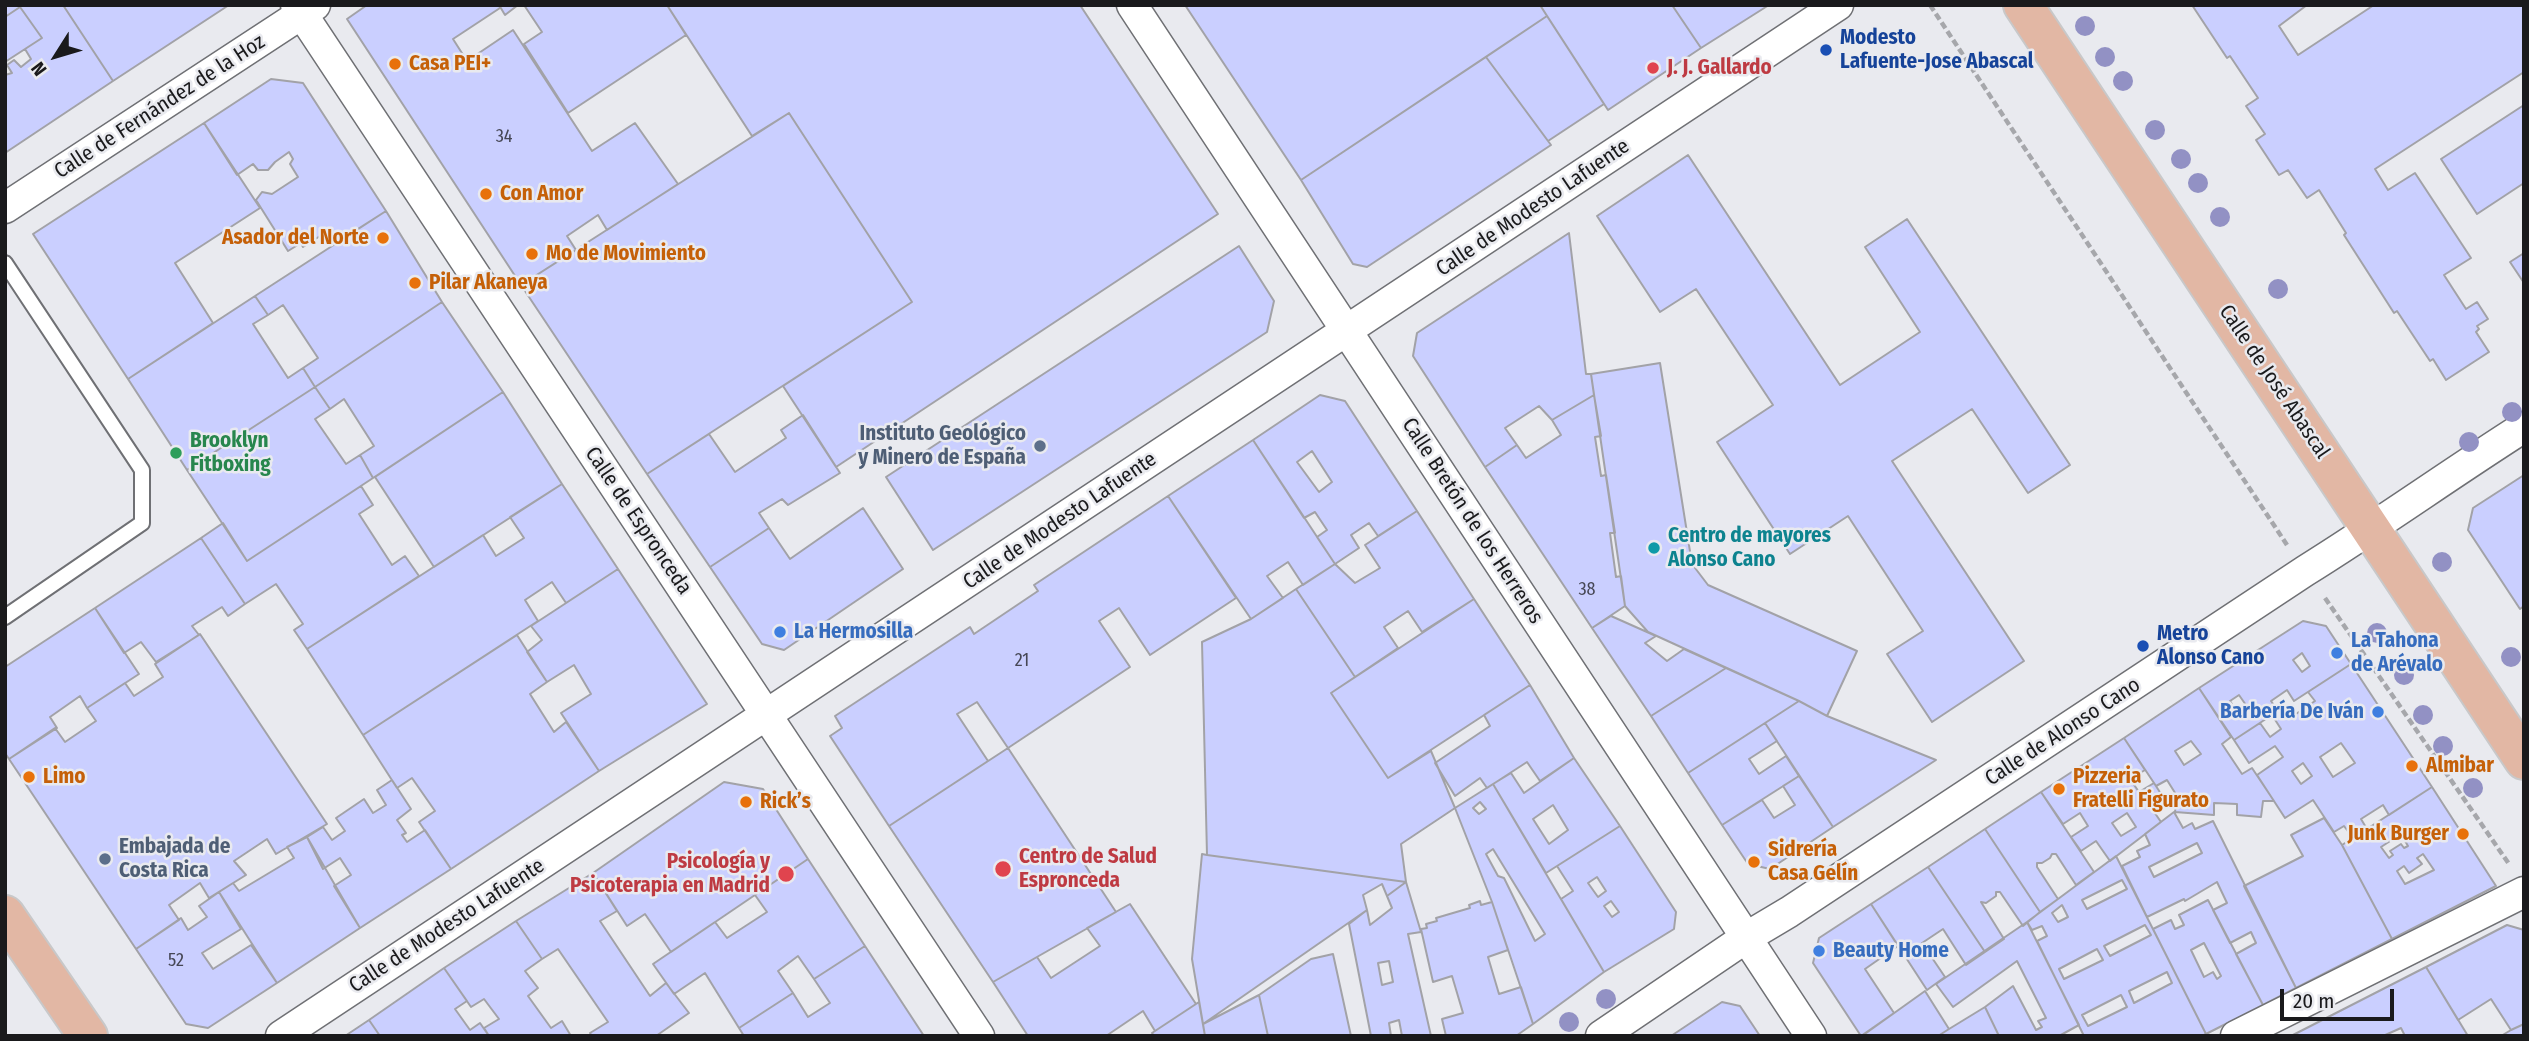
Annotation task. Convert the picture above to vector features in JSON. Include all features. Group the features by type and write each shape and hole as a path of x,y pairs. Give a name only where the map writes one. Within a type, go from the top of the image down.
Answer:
{"main road":[{"name":"Calle de José Abascal","path":"2023,5 2524,760"},
{"path":"5,915 88,1036"}],"street":[{"name":"Calle Bretón de los Herreros","path":"1132,5 1811,1036"},
{"name":"Calle de Modesto Lafuente","path":"281,1036 1838,5"},
{"name":"Calle de Fernández de la Hoz","path":"5,208 304,8"},
{"name":"Calle de Espronceda","path":"304,8 979,1036"},
{"name":"Calle de Alonso Cano","path":"1601,1036 1747,937 1789,912 2524,427"},
{"path":"2236,1036 2520,883"}],"lane":[{"path":"5,263 142,470 142,523 5,617"}],"path":[{"path":"1930,5 2287,546"},
{"path":"2322,594 2520,883"}],"building":[{"path":"5,5 63,5 113,81 5,153 5,75 12,73 7,65 14,60 21,67 31,59 25,49 42,38 20,7 5,17"},
{"path":"63,5 229,5 113,81"},
{"path":"367,5 499,5 500,8 453,39 467,61 513,30 592,151 635,123 678,184 607,230 598,215 567,236 576,250 521,285 347,19"},
{"path":"499,5 518,5 505,15"},
{"path":"524,5 667,5 686,35 568,113 524,44 542,32"},
{"path":"667,5 1080,5 1218,214 836,467 783,386 912,302 789,113 752,136"},
{"path":"1185,5 1540,5 1547,16 1301,180"},
{"path":"1540,5 1672,5 1701,48 1608,110"},
{"path":"1672,5 1769,5 1701,48"},
{"path":"2192,5 2307,5 2279,26 2298,55 2374,5 2524,5 2524,72 2375,169 2388,190 2415,173 2471,258 2444,275 2466,309 2477,302 2488,319 2477,326 2479,329 2476,332 2489,352 2446,380 2397,311 2394,313 2319,190 2307,198 2288,170 2279,175 2256,140 2265,134 2246,106 2258,98 2230,56 2227,58"},
{"path":"20,7 42,38 5,62 5,17"},
{"path":"1547,16 1604,104 1548,141 1486,57"},
{"path":"1486,57 1551,145 1367,267 1353,264 1301,180"},
{"path":"271,79 303,83 386,211 339,241 331,229 303,247 301,243 288,251 256,200 262,192 272,194 298,177 290,164 293,159 289,152 268,170 258,170 253,164 237,175 204,123"},
{"path":"2524,105 2524,183 2477,214 2441,159"},
{"path":"789,113 912,302 647,474 521,285"},
{"path":"204,123 260,208 175,263 213,323 128,379 33,234"},
{"path":"1688,155 1840,385 1920,332 1865,247 1907,219 2070,465 2028,493 1972,409 1892,461 2024,661 1932,722 1887,654 1923,631 1848,516 1790,554 1717,442 1773,405 1696,289 1660,312 1597,216"},
{"path":"386,211 442,302 315,387 303,368 318,358 283,305 268,315 255,296"},
{"path":"1569,233 1586,374 1591,374 1594,395 1552,420 1539,406 1505,428 1517,445 1485,467 1413,356 1417,333"},
{"path":"1239,246 1274,301 1267,332 933,550 886,477"},
{"path":"2524,253 2524,283 2510,262"},
{"path":"255,296 268,315 253,324 288,378 303,368 315,387 187,470 128,379"},
{"path":"442,302 503,392 373,478 360,455 374,446 344,399 330,409 315,387"},
{"name":"Centro de mayores Alonso Cano","path":"1660,363 1692,564 1708,585 1857,651 1827,716 1648,632 1625,606 1591,374"},
{"path":"315,387 330,409 315,419 346,464 360,455 373,478 247,561 187,470"},
{"path":"503,392 562,484 434,567 375,477"},
{"path":"1320,395 1345,401 1417,511 1378,536 1369,523 1351,535 1359,548 1335,564 1317,537 1327,530 1315,512 1304,518 1253,440","holes":["1312,451 1332,482 1319,492 1297,462"]},
{"path":"1594,395 1601,436 1595,437 1601,476 1606,475 1615,533 1610,533 1616,577 1621,576 1625,606 1592,628 1485,467 1517,445 1526,458 1561,435 1552,420"},
{"path":"803,415 840,473 788,505 782,499 759,513 769,528 710,567 647,474 709,434 735,472 786,438 781,430"},
{"path":"1253,440 1335,564 1303,585 1288,562 1267,576 1283,598 1251,619 1168,496"},
{"path":"2524,475 2524,606 2520,609 2468,530 2473,508"},
{"path":"562,484 618,569 566,603 552,582 525,600 538,621 363,735 307,649 483,535 496,556 524,538 510,517"},
{"path":"361,486 373,505 359,514 392,565 405,556 419,576 307,649 294,630 303,624 276,584 245,604 201,538 223,523 247,561"},
{"path":"1168,496 1236,598 1150,655 1119,608 1099,621 1130,667 1008,748 977,702 957,714 988,761 889,826 830,736 842,728 835,716 970,627 974,634 1038,591 1034,585"},
{"path":"863,508 903,569 784,650 762,644 710,567 769,528 790,559"},
{"path":"1417,511 1474,599 1422,632 1408,611 1384,627 1398,648 1355,677 1296,589 1335,564 1355,583 1380,568 1365,545"},
{"path":"201,538 245,604 228,616 222,607 192,626 199,635 156,662 141,642 124,653 95,608"},
{"path":"618,569 707,704 599,771 561,713 591,694 574,665 547,682 527,652 542,640 531,626"},
{"path":"1296,589 1355,677 1331,693 1388,778 1431,751 1455,808 1401,844 1406,882 1207,855 1202,642 1251,619"},
{"path":"1474,599 1530,685 1388,778 1331,693"},
{"path":"95,608 139,674 87,708 80,696 50,717 57,728 9,759 5,753 5,667"},
{"path":"1611,616 1656,636 1645,643 1667,661 1684,649 1726,668 1651,716 1592,628"},
{"path":"2303,621 2326,626 2351,664 2294,701 2287,690 2271,701 2278,711 2234,740 2199,688","holes":["2302,653 2310,666 2302,672 2293,660","2239,695 2248,708 2238,714 2230,701"]},
{"path":"200,634 327,824 276,854 267,839 234,861 246,875 209,898 200,883 169,905 179,920 136,949 9,759 55,728 65,742 96,721 87,708 125,683 134,696 163,677 155,664"},
{"path":"517,635 547,682 530,694 554,732 566,722 599,771 451,869 419,822 435,811 412,778 397,788 363,735"},
{"path":"2351,664 2432,787 2389,815 2383,805 2361,819 2367,829 2353,838 2344,826 2334,832 2313,800 2285,818 2257,775 2283,757 2275,746 2249,763 2234,740 2260,723 2270,737 2281,729 2272,715 2287,706 2293,716 2315,701 2308,692","holes":["2341,743 2355,763 2333,777 2320,757","2303,763 2312,776 2301,784 2292,771"]},
{"path":"1726,668 1799,701 1688,773 1651,716"},
{"path":"1530,685 1574,758 1540,781 1527,762 1487,788 1480,778 1455,796 1435,763 1490,726 1484,715"},
{"path":"2199,688 2231,737 2222,744 2242,774 2252,768 2274,801 2263,801 2261,817 2237,815 2237,804 2214,803 2214,815 2175,812 2177,796 2167,780 2156,786 2124,738","holes":["2191,741 2201,754 2184,765 2175,751"]},
{"path":"1799,701 1827,716 1936,760 1833,827 1765,723"},
{"path":"1765,723 1777,741 1749,759 1759,774 1786,756 1799,776 1722,825 1688,773"},
{"path":"2124,738 2145,770 2130,779 2139,792 2154,783 2163,797 2150,806 2161,822 2110,861 2096,841 2081,851 2071,837 2088,826 2080,813 2063,824 2041,792","holes":["2127,813 2136,827 2121,836 2112,823"]},
{"name":"Centro de Salud Espronceda","path":"1008,748 1116,912 993,982 889,826"},
{"path":"1574,758 1620,826 1546,873 1493,784 1511,773 1524,793","holes":["1553,805 1568,830 1549,844 1533,819"]},
{"path":"1799,776 1833,827 1770,869 1748,864 1722,825 1762,800 1774,818 1795,805 1783,786"},
{"path":"392,780 411,809 397,820 406,833 402,835 407,842 425,830 451,869 360,928 334,886 351,875 340,858 323,869 307,837 323,827 332,840 345,831 336,818 364,799 373,813 386,805 377,790"},
{"path":"724,782 763,789 808,859 671,952 645,914 627,926 593,873"},
{"path":"1493,784 1604,972 1533,1024 1492,902 1455,808","holes":["1480,802 1486,809 1479,814 1473,808","1493,849 1545,934 1535,941 1504,878 1498,876 1486,854"]},
{"path":"2432,787 2496,886 2392,939 2342,845","holes":["2401,834 2408,846 2404,848 2401,844 2390,851 2393,855 2389,858 2381,847","2423,854 2434,870 2405,884 2397,871 2404,866 2409,873 2422,864 2417,858"]},
{"path":"2041,792 2094,872 2076,885 2056,854 2052,854 2042,863 2037,863 2058,899 2040,912 1985,829"},
{"path":"2174,812 2183,828 2192,823 2195,829 2213,821 2296,988 2263,1005 2236,954 2256,943 2251,932 2230,943 2213,910 2227,903 2217,882 2185,901 2184,899 2147,917 2122,866 2140,857 2137,851 2150,845 2145,834","holes":["2197,843 2202,853 2154,877 2149,867"]},
{"path":"2324,818 2342,845 2392,939 2296,988 2244,886 2303,856 2291,835"},
{"path":"1620,826 1676,912 1674,929 1604,972 1561,899 1573,891 1557,866","holes":["1597,877 1606,891 1598,897 1588,883","1611,901 1619,912 1612,917 1604,906"]},
{"path":"1985,829 2040,912 2023,926 2000,892 1996,892 1996,896 1986,903 1981,902 2004,939 1985,952 1928,867"},
{"path":"307,837 360,928 277,983 219,892 233,883 239,891 294,858 287,847"},
{"path":"1202,854 1406,882 1387,896 1382,884 1363,895 1367,910 1203,1024 1192,959"},
{"path":"2116,856 2206,1034 2084,1036 2037,941 2047,936 2042,926 2032,930 2027,922","holes":["2122,880 2127,889 2087,909 2082,900","2062,905 2068,917 2058,922 2052,913","2145,925 2151,935 2110,956 2104,946","2097,949 2103,960 2064,979 2059,969","2167,972 2172,983 2134,1003 2129,991","2121,995 2127,1007 2088,1026 2082,1015"]},
{"path":"808,859 865,946 814,979 798,956 778,971 793,993 739,1028 705,973 674,994 653,964 715,922 727,938 767,912 755,895"},
{"path":"1928,867 1985,952 1966,965 1943,929 1922,943 1945,977 1927,990 1871,904"},
{"path":"593,873 617,911 600,921 650,996 666,983 689,1013 656,1036 592,1036 590,1033 608,1022 558,949 542,959 516,921"},
{"path":"1406,882 1421,932 1408,934 1431,1036 1402,1036 1399,1020 1389,1023 1391,1036 1371,1036 1349,924 1367,910 1370,925 1392,908 1387,896","holes":["1389,961 1393,982 1382,985 1378,963"]},
{"path":"219,892 241,929 202,953 213,969 251,945 277,983 208,1028 186,1024 136,949 181,918 188,930 207,917 199,906"},
{"path":"2208,900 2263,1005 2206,1034 2153,929 2171,920 2175,929 2184,925 2179,915","holes":["2204,943 2221,976 2217,979 2213,972 2204,977 2191,950"]},
{"path":"1480,901 1481,905 1492,902 1508,950 1488,957 1499,994 1521,987 1533,1024 1516,1036 1446,1036 1442,1019 1463,1013 1452,976 1433,982 1421,929 1427,928 1426,924 1437,921 1436,918 1470,908 1469,905"},
{"path":"1130,904 1196,1004 1155,1031 1143,1011 1106,1036 1028,1036 993,982 1037,957 1051,978 1100,946 1087,928"},
{"path":"1871,904 1898,946 1865,969 1894,1013 1861,1036 1813,963 1819,938"},
{"path":"516,921 542,959 525,971 538,988 528,996 551,1028 562,1021 571,1036 489,1036 484,1028 499,1019 484,999 471,1007 444,968"},
{"path":"2027,922 2079,1025 2059,1036 1999,1036 1985,1007 2013,986 2036,1030 2042,1027 2038,1021 2046,1018 2017,961 1953,1007 1936,984"},
{"path":"2507,925 2524,930 2524,1024 2511,1030 2491,999 2458,1020 2426,967"},
{"path":"865,946 924,1036 744,1036 739,1028 793,993 808,1017 830,1003 814,979"},
{"path":"1333,954 1351,1036 1268,1036 1259,995 1311,959"},
{"path":"2426,967 2468,1036 2405,1036 2401,1028 2383,1036 2291,1036"},
{"path":"444,968 467,1001 455,1009 470,1030 480,1023 489,1036 380,1036 369,1020"},
{"path":"1925,991 1949,1029 1938,1036 1862,1036"},
{"path":"1259,995 1268,1036 1205,1036 1203,1024"},
{"path":"1199,1002 1205,1036 1154,1036 1152,1033"},
{"path":"1722,1002 1740,1006 1760,1036 1671,1036"},
{"path":"1985,1007 1999,1036 1938,1036 1949,1029"},
{"path":"369,1020 380,1036 345,1036"},
{"path":"2524,1024 2524,1036 2501,1036 2511,1030"}],"place":[{"name":"Modesto Lafuente-Jose Abascal","path":"1826,50"},
{"name":"Casa PEI+","path":"395,64"},
{"name":"J. J. Gallardo","path":"1653,68"},
{"name":"Con Amor","path":"486,194"},
{"name":"Asador del Norte","path":"383,238"},
{"name":"Mo de Movimiento","path":"532,254"},
{"name":"Pilar Akaneya","path":"415,283"},
{"name":"Instituto Geológico y Minero de España","path":"1040,446"},
{"name":"Brooklyn Fitboxing","path":"176,453"},
{"name":"Centro de mayores Alonso Cano","path":"1654,548"},
{"name":"La Hermosilla","path":"780,632"},
{"name":"Metro Alonso Cano","path":"2143,646"},
{"name":"La Tahona de Arévalo","path":"2337,653"},
{"name":"Barbería De Iván","path":"2378,712"},
{"name":"Almibar","path":"2412,766"},
{"name":"Limo","path":"29,777"},
{"name":"Pizzeria Fratelli Figurato","path":"2059,789"},
{"name":"Rick’s","path":"746,802"},
{"name":"Junk Burger","path":"2463,834"},
{"name":"Embajada de Costa Rica","path":"105,859"},
{"name":"Sidrería Casa Gelín","path":"1754,862"},
{"name":"Centro de Salud Espronceda","path":"1003,869"},
{"name":"Psicología y Psicoterapia en Madrid","path":"786,874"},
{"name":"Beauty Home","path":"1819,951"}]}
